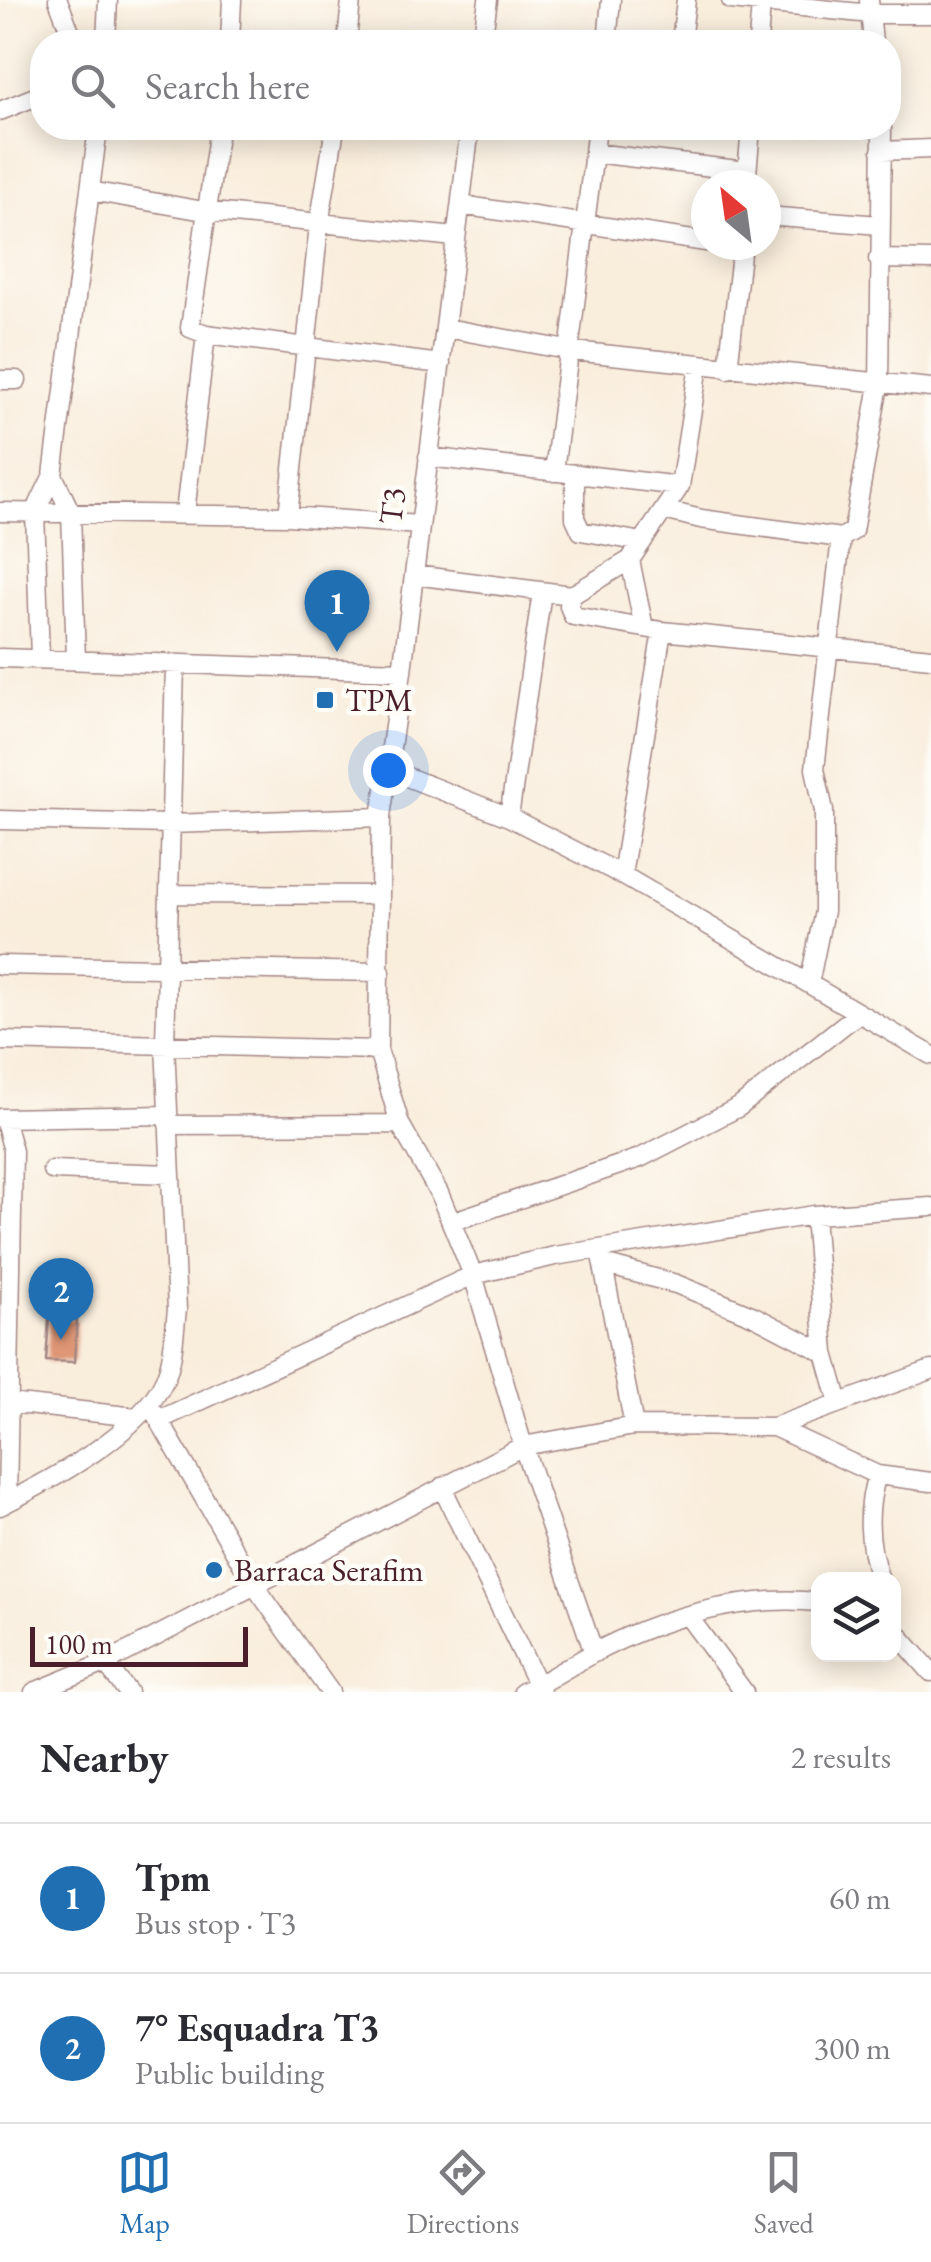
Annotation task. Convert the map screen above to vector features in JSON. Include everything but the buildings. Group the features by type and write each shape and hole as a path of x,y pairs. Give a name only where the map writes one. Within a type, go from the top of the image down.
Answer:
{"street":[{"path":"58,0 69,30"},
{"path":"107,30 108,0"},
{"path":"231,30 232,0"},
{"path":"348,30 352,0"},
{"path":"484,30 488,0"},
{"path":"607,30 611,0"},
{"path":"682,30 686,0"},
{"path":"731,0 931,14"},
{"path":"759,30 761,4"},
{"path":"0,111 30,99"},
{"path":"40,659 36,512 53,475 96,140"},
{"path":"217,140 188,322 195,332 441,364"},
{"path":"288,516 319,225 334,140"},
{"name":"T3","path":"469,140 381,816 378,1050 400,1124 451,1222 473,1275 523,1446 594,1652"},
{"path":"554,472 573,351 596,140"},
{"path":"747,170 750,140"},
{"path":"664,510 701,519 841,538 854,531 879,385 882,140"},
{"path":"882,151 931,149"},
{"path":"594,153 697,170"},
{"path":"90,192 204,211 455,237"},
{"path":"461,204 691,239"},
{"path":"781,217 880,225"},
{"path":"878,259 931,260"},
{"path":"728,369 741,260"},
{"path":"446,328 573,351 931,388"},
{"path":"185,513 206,334"},
{"path":"414,575 572,594 630,560 680,486 699,365"},
{"path":"428,457 680,486"},
{"path":"575,474 574,518 582,530 642,542"},
{"path":"53,475 71,512 76,660"},
{"path":"0,512 288,516 420,526"},
{"path":"809,984 824,911 826,868 815,769 841,538"},
{"path":"622,875 653,630 630,560"},
{"path":"509,817 542,592"},
{"path":"572,594 569,606 574,616 653,630 931,658"},
{"path":"0,658 402,671"},
{"path":"148,1414 165,1378 176,1310 165,1044 174,665"},
{"path":"387,769 509,817 622,875 931,1055"},
{"path":"0,820 170,824 381,816"},
{"path":"169,894 378,895"},
{"path":"0,965 381,972"},
{"path":"451,1222 640,1158 739,1107 859,1013"},
{"path":"0,1041 378,1050"},
{"path":"4,1504 4,1423 9,1403 5,1350 6,1203 13,1151 2,1118 400,1124"},
{"path":"52,1170 170,1174"},
{"path":"4,1504 148,1414 473,1275 601,1256 814,1214 931,1206"},
{"path":"814,1214 825,1353 839,1403"},
{"path":"601,1256 754,1316 825,1353"},
{"path":"601,1256 634,1426"},
{"path":"34,1692 105,1662 523,1446 634,1426 774,1426 931,1370"},
{"path":"9,1403 148,1414"},
{"path":"148,1414 254,1583 330,1692"},
{"path":"774,1426 876,1475 931,1482"},
{"path":"876,1475 869,1499 877,1572"},
{"path":"442,1488 534,1690 594,1652 688,1616 780,1598 811,1601"},
{"path":"688,1616 744,1692"},
{"path":"901,1635 928,1662"},
{"path":"105,1662 128,1692"}],"place":[{"name":"Tpm","path":"337,652"},
{"name":"TPM","path":"325,700"},
{"name":"7° Esquadra T3","path":"61,1340"},
{"name":"Barraca Serafim","path":"214,1570"}]}
